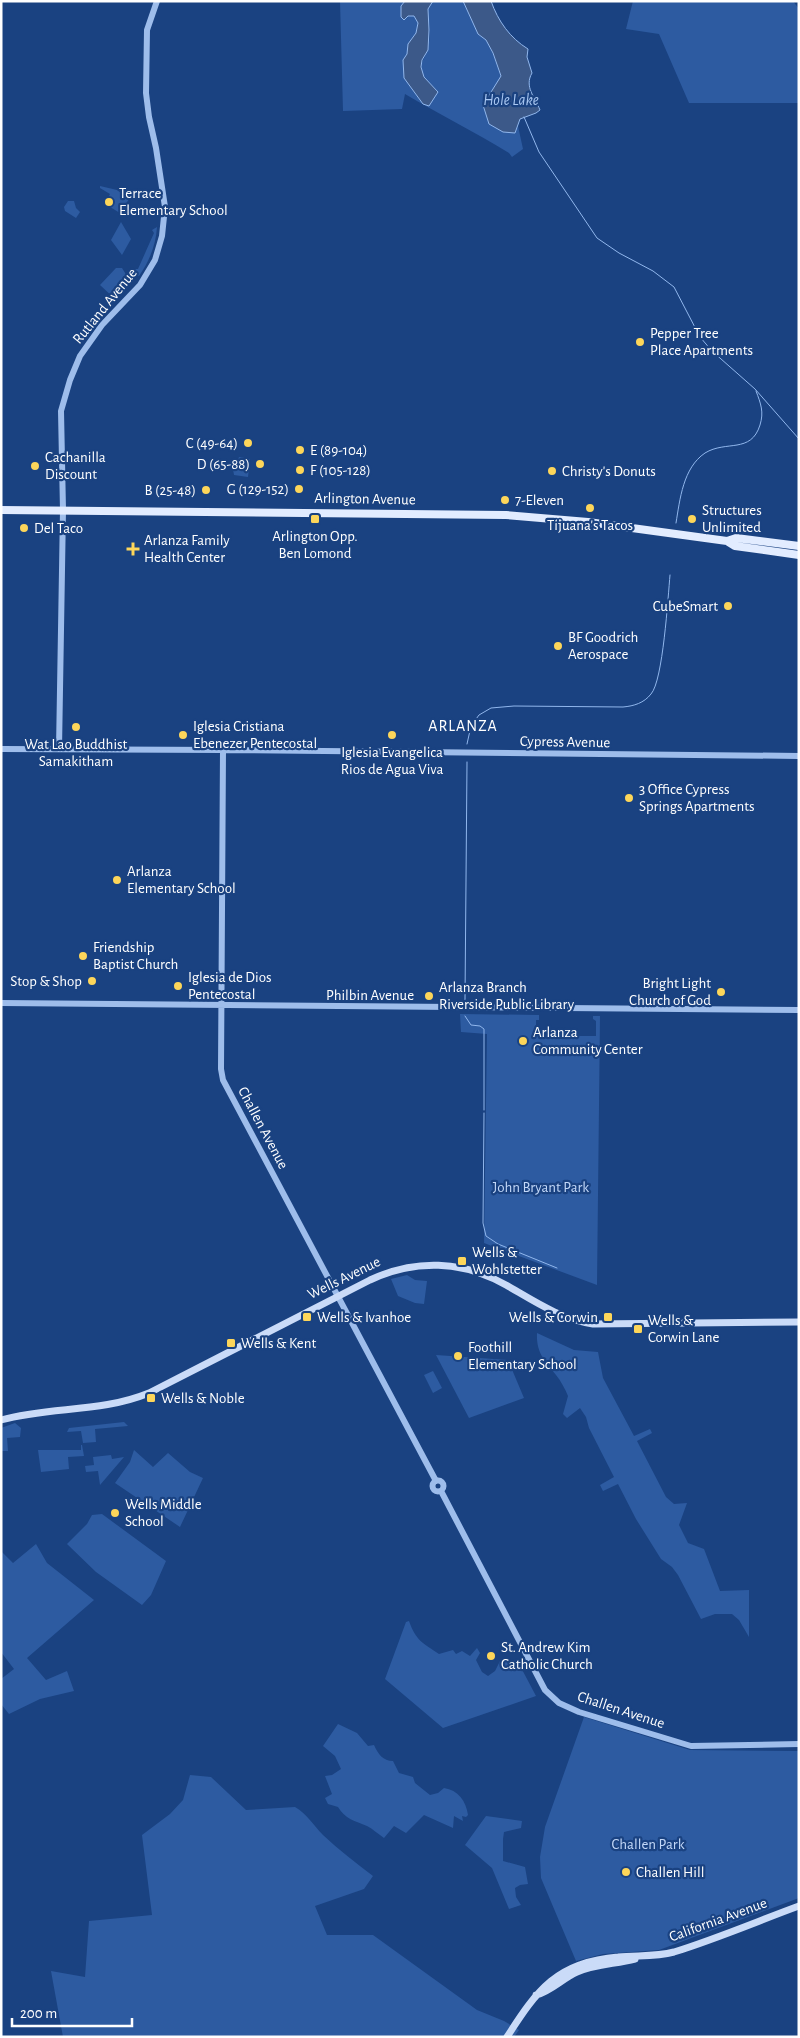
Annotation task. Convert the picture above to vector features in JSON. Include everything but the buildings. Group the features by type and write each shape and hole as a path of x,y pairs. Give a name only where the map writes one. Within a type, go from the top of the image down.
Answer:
{"main road":[{"name":"Arlington Avenue","path":"1,510 512,515 588,522 727,541 735,546 799,555"},
{"name":"Arlington Avenue","path":"727,541 736,538 799,546"},
{"path":"756,549 758,544 780,544"},
{"name":"Wells Avenue","path":"1,1420 25,1414 112,1406 132,1401 383,1274 400,1268 419,1265 448,1265 482,1273 545,1308 577,1321 593,1324 799,1322"},
{"name":"California Avenue","path":"506,2037 536,1995 544,1993 554,1984 579,1971 595,1966 674,1952 799,1906"}],"street":[{"name":"Rutland Avenue","path":"59,749 63,510 62,411 70,380 80,356 102,325 140,285 155,260 162,236 165,207 156,148 148,117 146,93 147,30 157,1"},
{"name":"Cypress Avenue","path":"1,749 799,756"},
{"name":"Challen Avenue","path":"223,750 221,1006 221,1069 223,1080 436,1481 433,1488 436,1491 441,1491 545,1690 559,1703 579,1712 691,1746 799,1744"},
{"name":"Philbin Avenue","path":"1,1003 799,1010"}],"green space":[{"path":"340,1 405,1 401,6 408,16 414,16 418,23 416,33 408,44 407,54 403,60 403,70 412,89 423,104 433,99 438,92 424,76 421,67 427,52 429,39 428,9 433,1 463,1 478,34 486,40 493,54 501,77 483,105 486,114 515,133 518,126 523,149 512,157 496,145 405,94 402,109 343,111"},
{"path":"633,1 793,1 799,9 799,103 689,103 659,34 626,29"},
{"path":"100,186 117,190 129,199 120,213 105,204 110,194 100,188"},
{"path":"68,201 74,201 76,208 80,212 76,218 65,211 64,207"},
{"path":"121,222 131,239 122,255 111,240"},
{"path":"157,227 154,247 149,259 139,276 134,274 134,269 138,269 154,233 152,230"},
{"path":"116,268 122,268 130,281 115,299 100,285"},
{"path":"239,457 250,459 248,477 234,475 233,469 236,468"},
{"name":"John Bryant Park","path":"460,1014 539,1015 539,1020 536,1020 536,1030 544,1033 545,1036 596,1036 596,1021 593,1019 593,1016 600,1016 597,1285 484,1243 487,1034 461,1032"},
{"path":"407,1275 415,1280 427,1281 424,1304 415,1303 398,1296 391,1279"},
{"path":"537,1333 574,1350 598,1352 603,1378 634,1436 650,1429 652,1433 637,1441 666,1497 674,1504 687,1503 679,1525 688,1543 704,1549 720,1591 749,1590 749,1637 739,1620 732,1614 715,1614 701,1619 678,1575 672,1567 661,1559 636,1519 618,1484 603,1491 600,1485 614,1477 580,1408 567,1418 563,1414 568,1396 560,1380 542,1356 538,1346"},
{"path":"436,1355 508,1360 524,1398 469,1418"},
{"path":"433,1371 442,1388 433,1393 424,1375"},
{"path":"124,1422 128,1426 95,1429 96,1442 83,1443 81,1431 67,1432 69,1428"},
{"path":"15,1423 21,1428 20,1437 7,1438 8,1451 1,1451 1,1428"},
{"path":"81,1445 84,1456 68,1457 69,1469 41,1472 38,1450 81,1450"},
{"path":"134,1450 153,1467 168,1453 190,1472 203,1478 180,1527 115,1483 130,1462"},
{"path":"111,1455 112,1459 124,1457 100,1485 98,1471 86,1472 85,1466 94,1465 93,1457"},
{"path":"102,1514 166,1561 151,1595 142,1605 96,1572 67,1544 87,1524 92,1515"},
{"path":"36,1544 47,1563 94,1600 27,1658 46,1680 67,1671 74,1691 40,1699 9,1714 1,1704 1,1679 14,1669 1,1652 1,1551 13,1563"},
{"path":"409,1621 417,1637 439,1654 453,1650 456,1654 462,1651 470,1656 477,1648 480,1653 476,1660 482,1672 488,1676 495,1671 500,1661 517,1660 536,1696 443,1728 385,1679 406,1622"},
{"name":"Challen Park","path":"584,1717 690,1750 799,1751 799,1898 659,1950 603,1954 576,1961 541,1878 540,1857 545,1827"},
{"path":"338,1724 357,1733 368,1746 374,1745 381,1756 386,1760 393,1761 399,1773 413,1777 415,1783 430,1795 438,1793 444,1788 453,1791 461,1797 468,1815 466,1817 462,1816 463,1821 454,1816 453,1828 424,1815 406,1833 394,1826 384,1838 369,1827 347,1817 338,1807 328,1804 325,1798 332,1794 325,1776 332,1775 341,1769 335,1756 323,1746"},
{"path":"190,1775 211,1777 246,1810 295,1807 299,1810 329,1841 373,1876 364,1889 315,1906 327,1935 373,1935 477,2010 504,2021 519,2030 514,2037 63,2037 51,1971 85,1977 89,1921 152,1915 142,1835 170,1814 183,1800"},
{"path":"486,1816 522,1821 521,1828 504,1832 503,1861 525,1867 528,1884 515,1888 516,1897 521,1905 509,1909 492,1868 465,1845"}],"water":[{"name":"Hole Lake","path":"405,1 433,1 428,9 428,50 422,60 421,67 424,77 438,92 429,106 423,104 404,78 403,60 407,54 408,44 416,33 418,23 414,16 408,16 404,20 401,17 401,6"},
{"name":"Hole Lake","path":"463,1 491,1 505,28 528,49 527,57 532,73 529,83 531,92 540,110 520,119 515,133 503,132 489,124 483,105 501,76 493,53 486,40 478,34"}],"waterway":[{"path":"524,117 539,152 597,238 619,253 653,271 674,287 700,337 712,351 755,389 799,439"},
{"path":"676,523 687,475 698,459 713,449 737,445 751,440 756,434 762,412 756,391"},
{"path":"467,744 471,726 479,715 491,708 514,706 623,707 635,705 645,700 651,694 659,673 670,575"},
{"path":"465,1000 467,762"},
{"path":"465,1016 471,1025 480,1026 484,1029 484,1110"},
{"path":"484,1113 483,1223 486,1236 498,1244 557,1268"}],"place":[{"name":"Terrace Elementary School","path":"109,202"},
{"name":"Pepper Tree Place Apartments","path":"640,342"},
{"name":"C (49-64)","path":"248,443"},
{"name":"E (89-104)","path":"300,450"},
{"name":"D (65-88)","path":"260,464"},
{"name":"Cachanilla Discount","path":"35,466"},
{"name":"F (105-128)","path":"300,470"},
{"name":"Christy's Donuts","path":"552,471"},
{"name":"G (129-152)","path":"299,489"},
{"name":"B (25-48)","path":"206,490"},
{"name":"7-Eleven","path":"505,500"},
{"name":"Tijuana's Tacos","path":"590,508"},
{"name":"Arlington Opp. Ben Lomond","path":"315,519"},
{"name":"Structures Unlimited","path":"692,519"},
{"name":"Del Taco","path":"24,528"},
{"name":"Arlanza Family Health Center","path":"133,549"},
{"name":"CubeSmart","path":"728,606"},
{"name":"BF Goodrich Aerospace","path":"558,646"},
{"name":"Wat Lao Buddhist Samakitham","path":"76,727"},
{"name":"Iglesia Cristiana Ebenezer Pentecostal","path":"183,735"},
{"name":"Iglesia Evangelica Rios de Agua Viva","path":"392,735"},
{"name":"3 Office Cypress Springs Apartments","path":"629,798"},
{"name":"Arlanza Elementary School","path":"117,880"},
{"name":"Friendship Baptist Church","path":"83,956"},
{"name":"Stop & Shop","path":"92,981"},
{"name":"Iglesia de Dios Pentecostal","path":"178,986"},
{"name":"Bright Light Church of God","path":"721,992"},
{"name":"Arlanza Branch Riverside Public Library","path":"429,996"},
{"name":"Arlanza Community Center","path":"523,1041"},
{"name":"Wells & Wohlstetter","path":"462,1261"},
{"name":"Wells & Ivanhoe","path":"307,1317"},
{"name":"Wells & Corwin","path":"608,1317"},
{"name":"Wells & Corwin Lane","path":"638,1329"},
{"name":"Wells & Kent","path":"231,1343"},
{"name":"Foothill Elementary School","path":"458,1356"},
{"name":"Wells & Noble","path":"151,1398"},
{"name":"Wells Middle School","path":"115,1513"},
{"name":"St. Andrew Kim Catholic Church","path":"491,1656"},
{"name":"Challen Hill","path":"626,1872"}],"district":[{"name":"ARLANZA","path":"463,726"}]}
